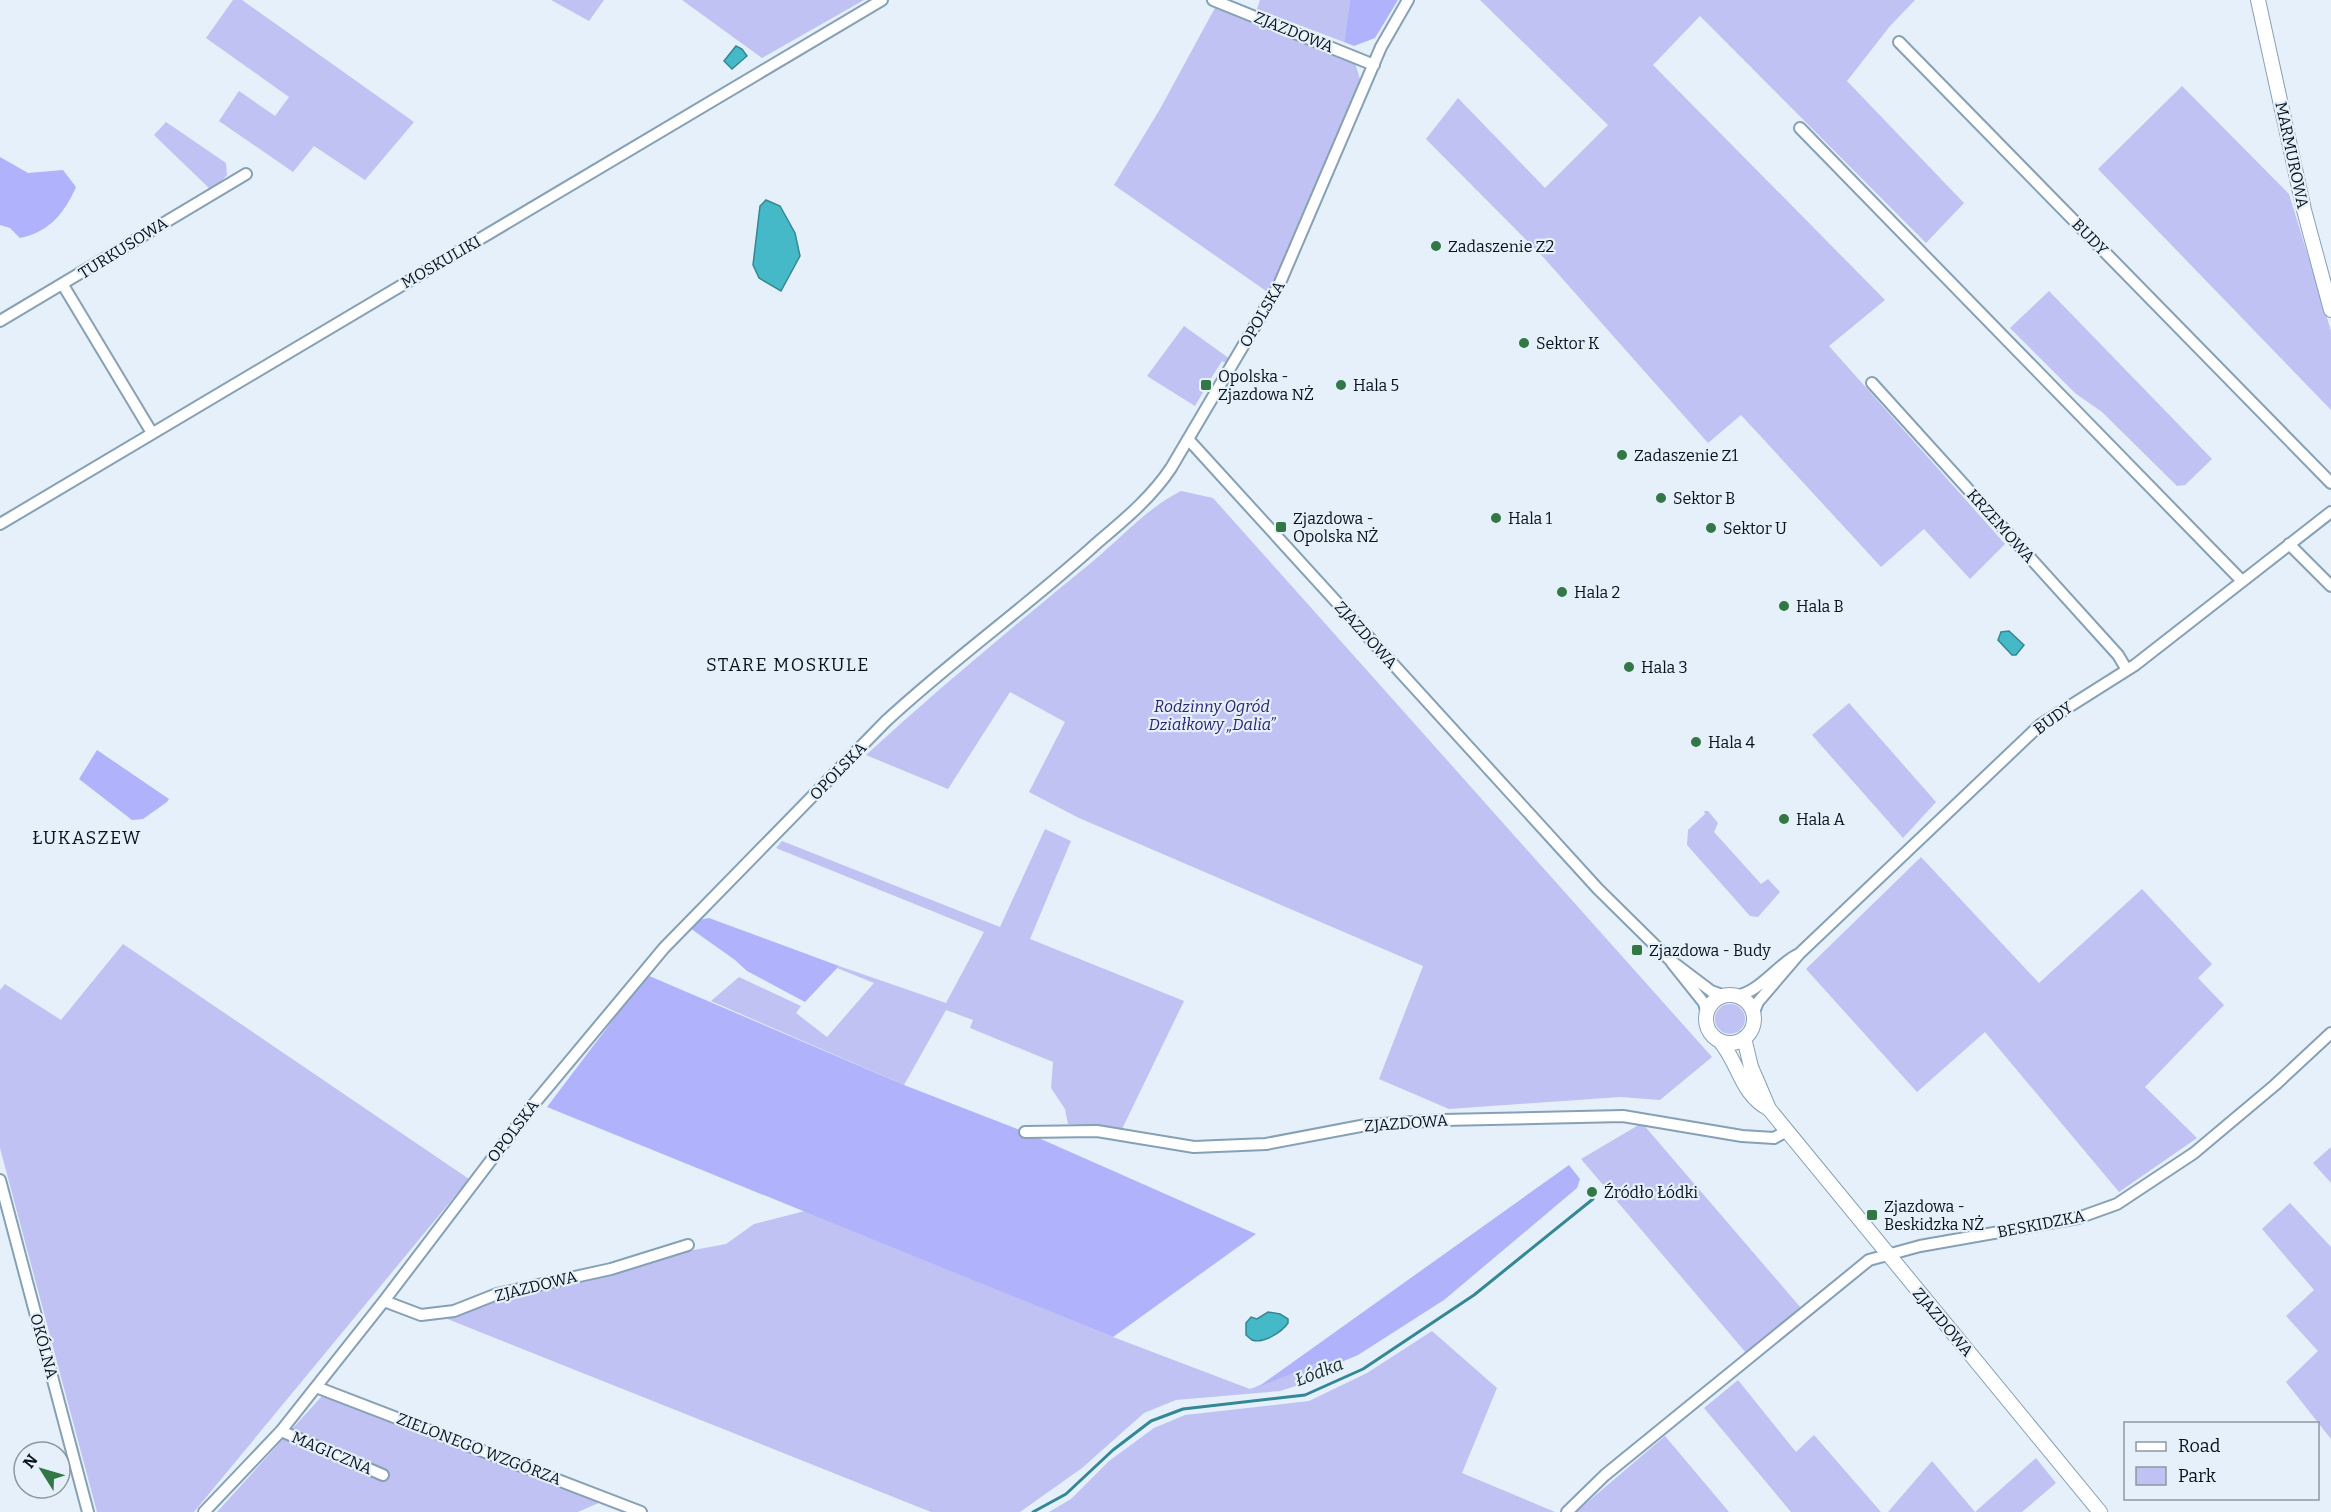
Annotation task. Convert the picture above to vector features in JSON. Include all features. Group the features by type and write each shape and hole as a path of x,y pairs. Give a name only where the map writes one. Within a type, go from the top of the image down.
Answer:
{"street":[{"name":"MOSKULIKI","path":"0,524 882,0"},
{"name":"ZJAZDOWA","path":"1213,0 1374,65"},
{"name":"OPOLSKA","path":"204,1512 281,1431 384,1301 533,1105 664,948 886,721 924,686 1075,564 1153,493 1188,439 1279,285 1381,47 1408,0"},
{"name":"MARMUROWA","path":"2258,0 2304,210 2331,309"},
{"name":"BUDY","path":"1899,42 2331,483"},
{"path":"1800,128 2242,581"},
{"name":"TURKUSOWA","path":"0,321 246,174"},
{"path":"63,285 152,433"},
{"name":"KRZEMOWA","path":"1872,383 2110,646 2127,669"},
{"name":"ZJAZDOWA","path":"1188,439 1586,876 1670,960 1704,1003 1707,1014"},
{"name":"BUDY","path":"1753,1014 1758,1002 1799,954 2040,725 2127,669 2331,512"},
{"path":"2289,544 2331,586"},
{"name":"BUDY","path":"1730,996 1748,992 1784,962 1799,954"},
{"name":"ZJAZDOWA","path":"1670,960 1711,991 1730,996"},
{"path":"1730,996 1749,1004 1753,1014 1753,1024 1744,1038 1735,1042 1719,1040 1708,1029 1707,1014 1715,1000 1730,996"},
{"name":"BESKIDZKA","path":"1567,1512 1605,1475 1852,1273 1874,1258 2078,1218 2117,1204 2194,1153 2331,1033"},
{"name":"ZJAZDOWA","path":"1744,1038 1751,1067 1768,1109 2100,1512"},
{"name":"ZJAZDOWA","path":"1719,1040 1749,1092 1757,1103 1768,1109"},
{"name":"ZJAZDOWA","path":"1024,1132 1097,1131 1194,1147 1266,1144 1366,1125 1443,1120 1623,1116 1742,1136 1774,1138 1787,1131"},
{"name":"OKÓLNA","path":"0,1180 88,1512"},
{"name":"ZJAZDOWA","path":"384,1301 421,1315 454,1311 497,1294 611,1269 688,1245"},
{"name":"ZIELONEGO WZGÓRZA","path":"316,1387 641,1512"},
{"name":"MAGICZNA","path":"281,1431 383,1475"}],"green space":[{"path":"233,0 242,0 414,122 365,180 314,146 293,172 219,121 239,91 275,116 289,97 206,38"},
{"path":"551,0 604,0 589,21"},
{"path":"682,0 864,0 762,58"},
{"path":"1260,0 1350,0 1344,42 1257,9"},
{"path":"1480,0 1915,0 1890,26 1847,81 1964,203 1926,243 1700,16 1653,65 1885,300 1829,346 2005,544 1970,579 1924,529 1881,567 1741,415 1708,443 1544,258 1426,139 1458,98 1545,188 1608,125"},
{"path":"1216,6 1344,57 1355,63 1361,82 1269,293 1114,185 1160,109"},
{"path":"2182,86 2289,194 2331,331 2331,410 2098,169"},
{"path":"166,122 226,163 227,175 212,191 154,135"},
{"path":"2049,291 2212,459 2185,485 2177,486 2102,412 2075,393 2010,328"},
{"path":"1184,326 1230,359 1226,363 1222,361 1210,380 1207,379 1203,385 1206,387 1195,406 1147,376"},
{"name":"Rodzinny Ogród Działkowy „Dalia”","path":"1181,491 1213,498 1712,1057 1660,1100 1620,1097 1449,1109 1379,1079 1423,966 1079,818 1029,792 1065,722 1010,692 948,789 866,755 949,681 1146,515"},
{"path":"1849,703 1936,802 1903,838 1812,735"},
{"path":"1704,811 1708,811 1718,823 1714,832 1761,884 1768,879 1780,892 1758,917 1750,916 1687,845 1688,830 1705,814"},
{"path":"1045,829 1071,841 1030,939 1184,1001 1122,1129 1068,1124 1065,1109 1051,1088 1053,1062 970,1028 973,1020 946,1010 904,1085 711,1001 739,977 801,1006 796,1013 827,1037 874,983 837,968 839,966 946,1003 984,932 776,848 782,841 1000,927"},
{"path":"1921,857 2039,983 2142,889 2212,964 2198,978 2224,1005 2145,1087 2197,1138 2119,1192 1985,1032 1917,1092 1806,969"},
{"path":"123,944 469,1179 194,1512 97,1512 0,1148 0,990 5,984 61,1020"},
{"path":"1730,1004 1741,1008 1745,1019 1741,1030 1730,1034 1719,1030 1715,1019 1719,1008"},
{"path":"1642,1123 1801,1308 1747,1354 1581,1159"},
{"path":"2331,1147 2331,1183 2313,1163"},
{"path":"2290,1203 2331,1247 2331,1439 2286,1382 2318,1351 2286,1316 2314,1290 2262,1229"},
{"path":"805,1211 1113,1337 1250,1389 1318,1363 1339,1363 1327,1376 1280,1391 1176,1400 1144,1413 1082,1468 1020,1512 931,1512 445,1318 525,1291 618,1273 683,1252 726,1244 754,1224"},
{"path":"1432,1331 1497,1388 1462,1473 1555,1512 1049,1512 1071,1499 1109,1461 1154,1428 1185,1415 1309,1401 1367,1373"},
{"path":"1738,1380 1796,1452 1814,1435 1881,1512 1791,1512 1704,1408"},
{"path":"322,1396 603,1501 578,1512 217,1512"},
{"path":"1665,1436 1729,1512 1576,1512"},
{"path":"2036,1458 2056,1483 2022,1512 1975,1512"},
{"path":"1932,1461 1975,1512 1888,1512"}],"shaded area":[{"path":"1350,0 1398,0 1375,38 1354,46 1344,42"},
{"path":"736,46 742,49 747,56 732,69 724,61"},
{"path":"0,157 28,173 63,170 76,187 61,213 39,231 20,238 10,228 0,225"},
{"path":"766,200 780,206 795,233 800,256 781,291 759,278 753,265 760,206"},
{"path":"2009,631 2024,645 2016,655 2012,655 1998,640 2001,632"},
{"path":"97,750 169,799 167,802 143,819 132,820 79,779"},
{"path":"709,918 839,966 805,1002 747,971 690,928 698,920"},
{"path":"647,975 904,1085 1025,1132 1256,1234 1113,1337 547,1107"},
{"path":"1569,1165 1580,1179 1577,1188 1444,1300 1358,1355 1339,1363 1318,1363 1258,1387"},
{"path":"1268,1312 1280,1314 1288,1319 1288,1323 1272,1336 1252,1340 1246,1335 1246,1323 1251,1317 1257,1319"}],"waterway":[{"name":"Łódka","path":"1033,1512 1066,1494 1113,1450 1151,1421 1183,1409 1305,1395 1363,1369 1474,1295 1593,1199"}],"place":[{"name":"Zadaszenie Z2","path":"1436,246"},
{"name":"Sektor K","path":"1524,343"},
{"name":"Opolska - Zjazdowa NŻ","path":"1206,385"},
{"name":"Hala 5","path":"1341,385"},
{"name":"Zadaszenie Z1","path":"1622,455"},
{"name":"Sektor B","path":"1661,498"},
{"name":"Hala 1","path":"1496,518"},
{"name":"Zjazdowa - Opolska NŻ","path":"1281,527"},
{"name":"Sektor U","path":"1711,528"},
{"name":"Hala 2","path":"1562,592"},
{"name":"Hala B","path":"1784,606"},
{"name":"Hala 3","path":"1629,667"},
{"name":"Hala 4","path":"1696,742"},
{"name":"Hala A","path":"1784,819"},
{"name":"Zjazdowa - Budy","path":"1637,950"},
{"name":"Źródło Łódki","path":"1592,1192"},
{"name":"Zjazdowa - Beskidzka NŻ","path":"1872,1215"}],"district":[{"name":"STARE MOSKULE","path":"788,665"},
{"name":"ŁUKASZEW","path":"87,838"}]}
